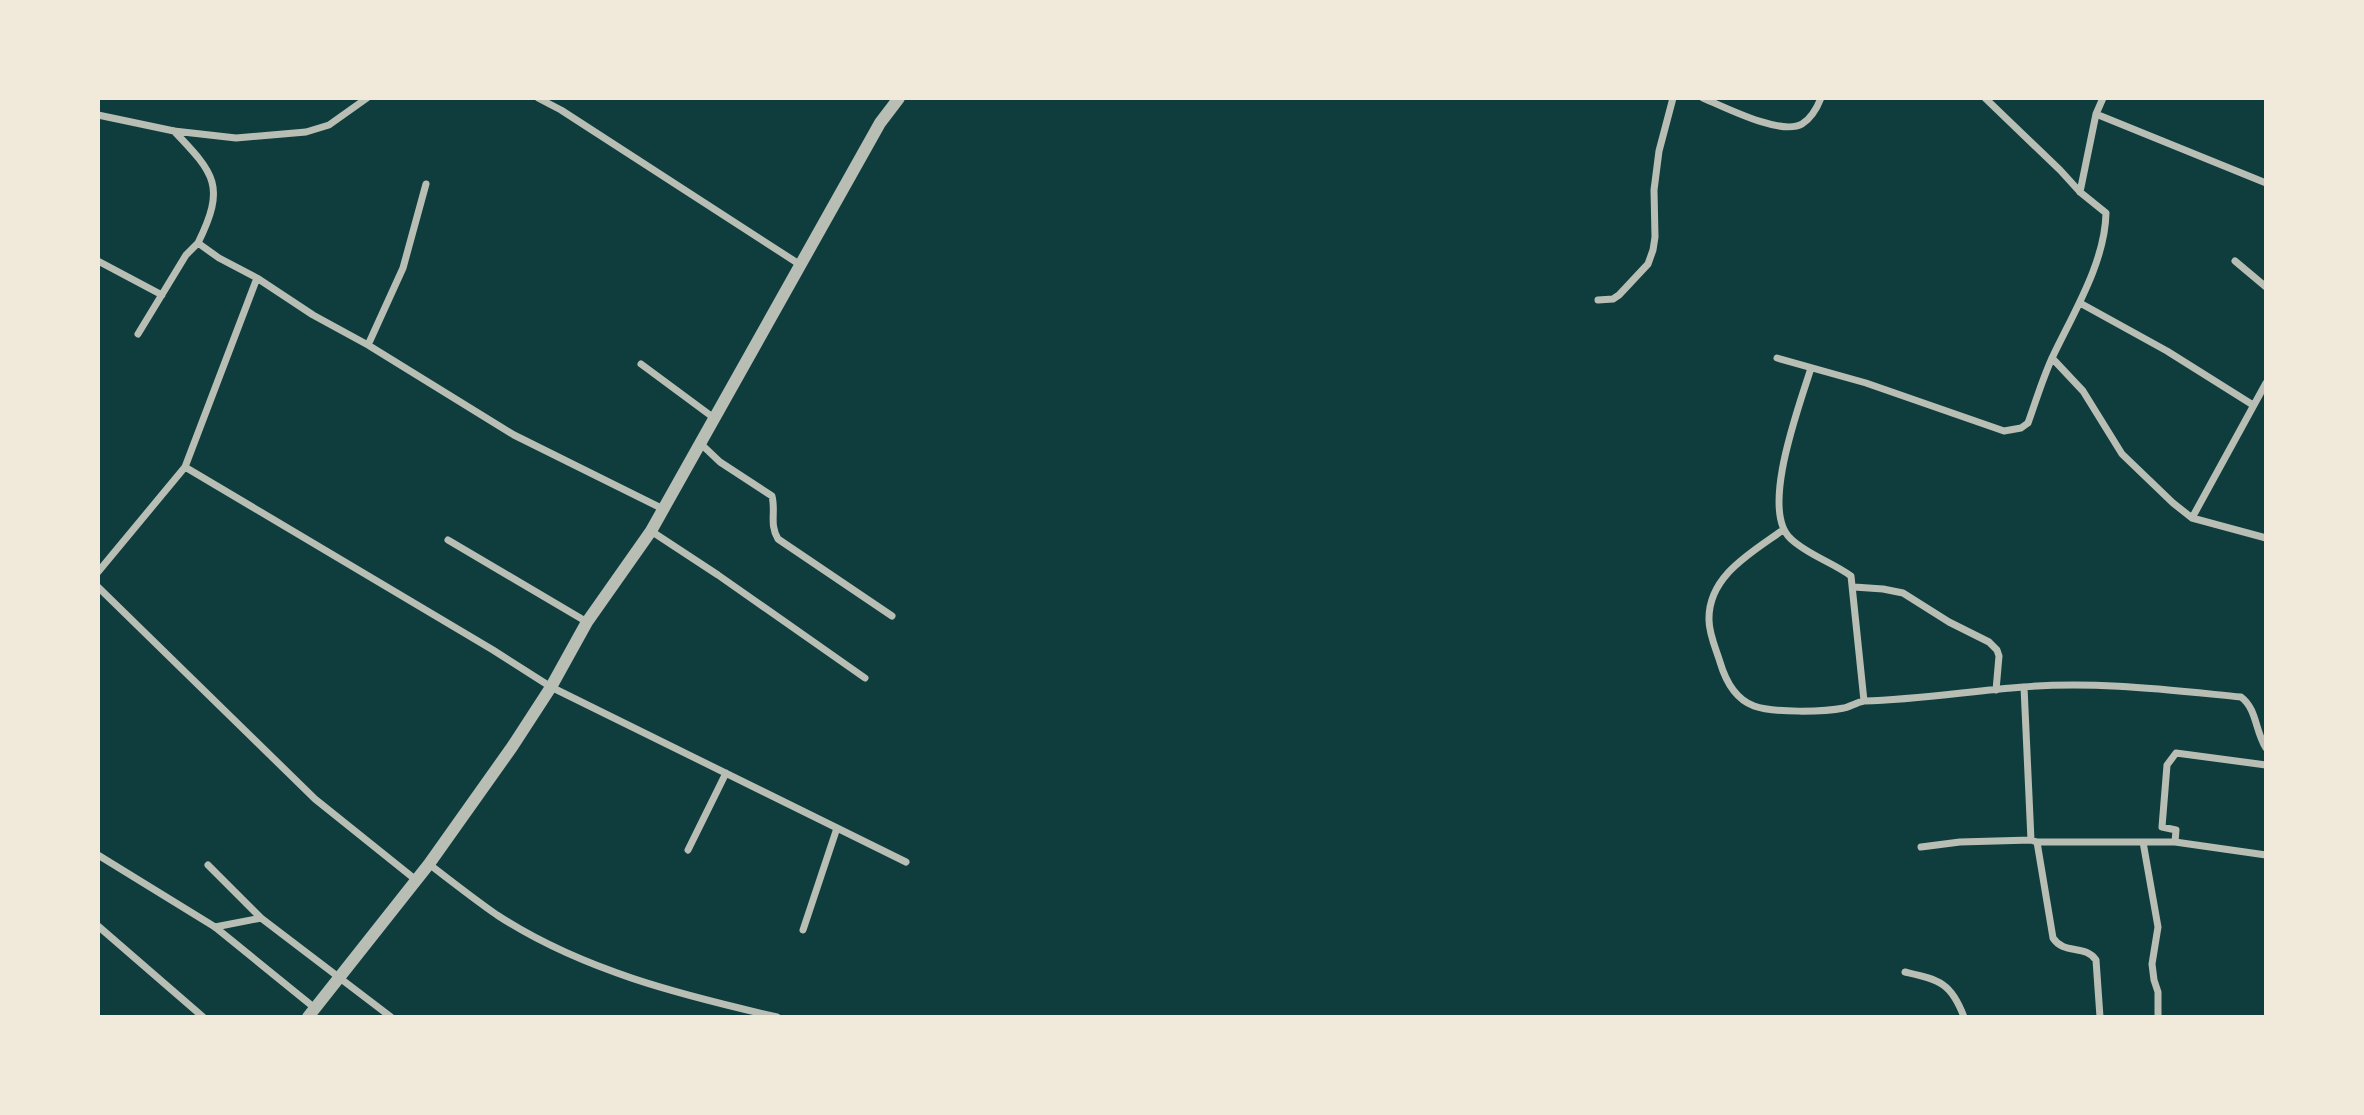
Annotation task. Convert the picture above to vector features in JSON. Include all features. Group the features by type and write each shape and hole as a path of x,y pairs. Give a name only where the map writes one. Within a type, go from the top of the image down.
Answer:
{"street":[{"path":"98,115 174,131 236,138 306,132 329,125 365,98"},
{"path":"538,98 561,110 799,264"},
{"path":"98,855 215,927 312,1013 429,864 551,687 587,622 651,531 799,264 880,123 899,98"},
{"path":"1598,300 1613,299 1619,295 1648,264 1655,237 1654,190 1659,151 1673,98"},
{"path":"1703,98 1742,115 1779,126 1800,126 1813,116 1821,98"},
{"path":"1777,358 1928,403 2004,431 2021,428 2028,423 2052,358 2080,303 2105,232 2106,213 2080,192 1985,98"},
{"path":"2080,192 2096,114 2103,98"},
{"path":"2096,114 2266,183"},
{"path":"138,334 186,255 198,243 210,219 215,195 209,171 174,131"},
{"path":"368,345 403,268 426,184"},
{"path":"198,243 514,435 663,509"},
{"path":"98,261 162,295"},
{"path":"2235,261 2266,287"},
{"path":"98,572 185,467 257,278"},
{"path":"2080,303 2167,351 2253,405"},
{"path":"2052,358 2083,391 2122,454 2155,488 2192,518 2266,538"},
{"path":"641,364 714,418"},
{"path":"1811,368 1780,482 1778,515 1783,530 1791,540 1852,576 1864,701"},
{"path":"2192,518 2266,383"},
{"path":"701,444 720,462 772,496 775,507 772,530 778,539 892,616"},
{"path":"185,467 551,687 906,862"},
{"path":"1783,530 1728,569 1713,600 1709,621 1725,678 1734,691 1752,705 1771,710 1843,708 1864,701 1915,699 2024,687 2109,684 2241,697 2248,702 2254,713 2255,726 2266,748"},
{"path":"651,531 865,678"},
{"path":"448,540 587,622"},
{"path":"98,587 315,799 416,880"},
{"path":"1854,587 1903,593 1949,622 1989,642 1999,656 1996,690"},
{"path":"2024,687 2034,841 2053,938 2057,945 2085,951 2096,960 2100,1017"},
{"path":"2175,842 2176,830 2162,827 2166,765 2171,757 2176,753 2266,765"},
{"path":"688,850 726,773"},
{"path":"803,930 836,828"},
{"path":"1921,847 1960,842 2175,842 2266,855"},
{"path":"2143,842 2158,927 2152,964 2158,992 2158,1017"},
{"path":"429,864 498,915 552,946 610,972 777,1017"},
{"path":"208,865 261,918 391,1017"},
{"path":"215,927 261,918"},
{"path":"98,926 203,1017"},
{"path":"1905,972 1938,980 1951,990 1964,1017"}]}
